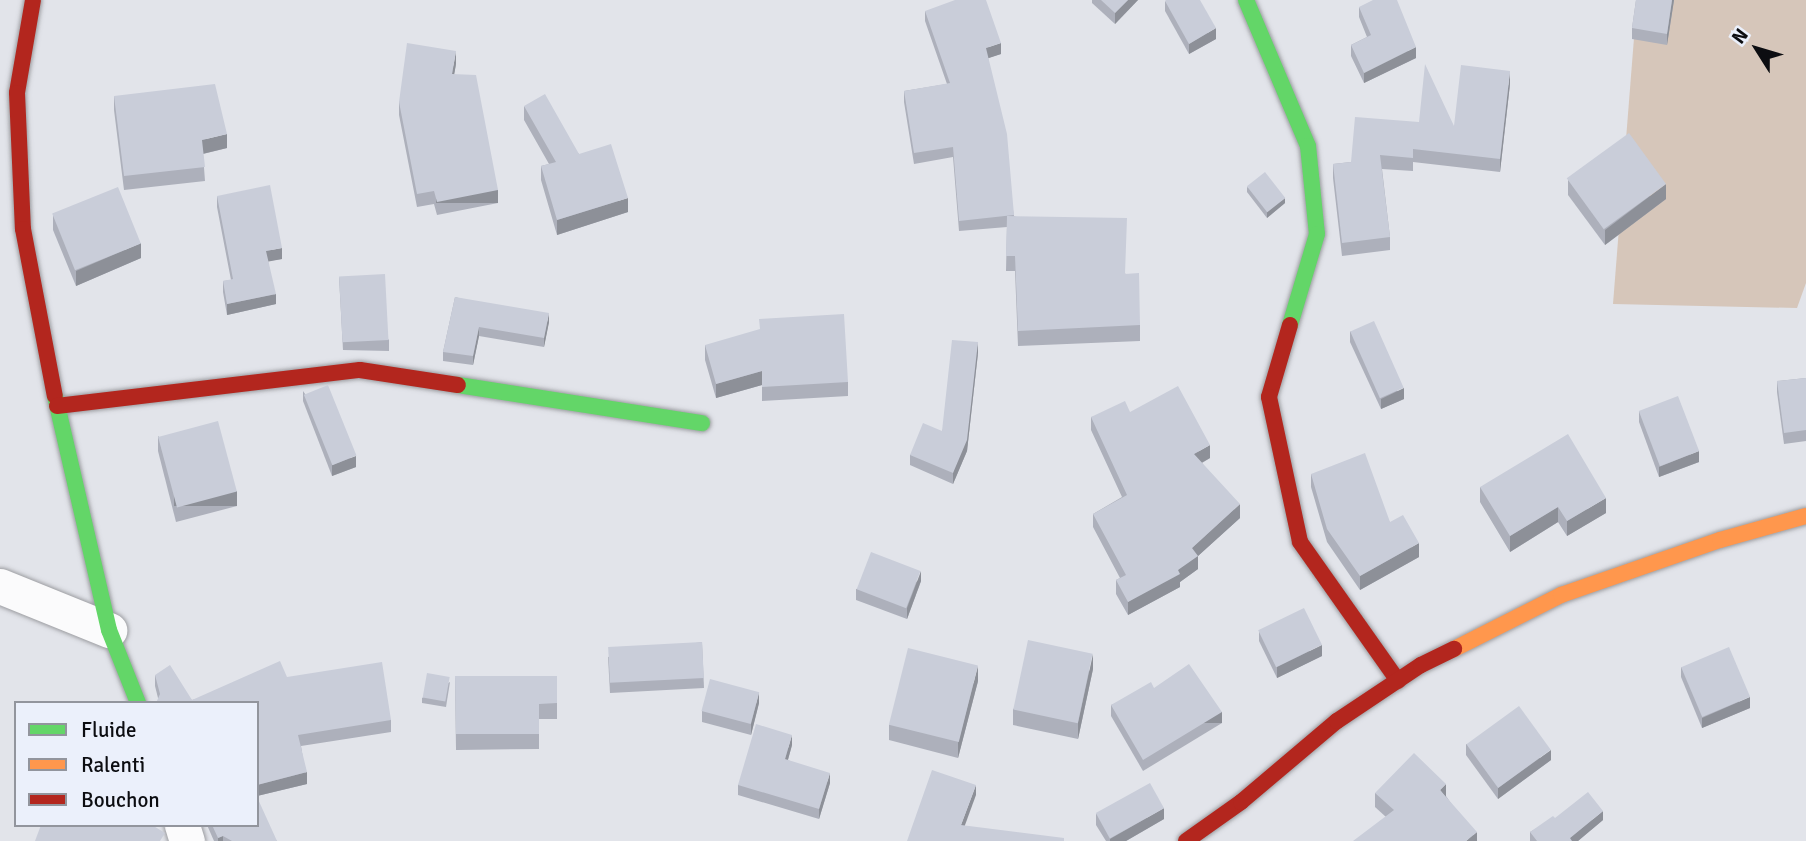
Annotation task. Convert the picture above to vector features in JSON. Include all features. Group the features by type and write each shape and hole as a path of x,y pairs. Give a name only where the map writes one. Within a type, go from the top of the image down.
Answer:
{"street":[{"path":"33,0 17,93 23,229 57,406 109,630 137,701"},
{"path":"1246,0 1308,146 1317,234 1269,397 1300,542 1398,681"},
{"path":"57,406 360,370 702,423"},
{"path":"1186,841 1241,802 1337,721 1421,665 1561,595 1720,540 1806,516"},
{"path":"0,586 109,630"}],"shaded area":[{"path":"1637,0 1806,0 1806,283 1797,308 1613,304"}],"building":[{"path":"955,0 986,0 1001,43 986,48 1007,134 1014,215 959,221 953,147 914,153 904,91 950,83 925,11"},
{"path":"1101,0 1128,0 1115,13"},
{"path":"1166,0 1200,0 1216,28 1189,44"},
{"path":"1373,0 1397,0 1416,47 1364,73 1351,45 1371,35 1359,7"},
{"path":"1636,0 1672,0 1667,34 1632,28"},
{"path":"407,43 456,51 452,74 476,75 498,190 437,202 434,191 417,194 399,102"},
{"path":"1425,64 1454,126 1461,65 1510,71 1500,159 1413,149 1413,158 1380,155 1390,237 1342,243 1333,164 1351,162 1355,117 1419,122"},
{"path":"215,84 227,134 202,140 205,167 124,176 114,96"},
{"path":"545,94 579,154 611,144 628,198 557,220 541,166 556,162 524,106"},
{"path":"1629,133 1666,184 1604,229 1567,178"},
{"path":"1265,172 1285,198 1267,212 1247,186"},
{"path":"270,185 282,248 266,251 276,294 227,304 223,281 233,279 217,196"},
{"path":"118,187 141,244 75,270 52,214"},
{"path":"1007,216 1127,218 1125,274 1139,273 1140,325 1018,331 1015,256 1006,256"},
{"path":"385,274 388,340 343,342 339,276"},
{"path":"455,297 549,313 544,338 479,327 473,356 443,352"},
{"path":"844,314 848,382 762,387 762,371 716,384 705,345 760,329 759,319"},
{"path":"1374,321 1404,388 1380,398 1350,332"},
{"path":"952,340 978,342 967,440 953,473 910,455 923,423 942,431"},
{"path":"1806,378 1806,430 1784,433 1777,381"},
{"path":"328,385 356,455 332,465 304,395"},
{"path":"1178,386 1210,445 1194,454 1240,504 1192,548 1198,556 1178,570 1180,574 1128,602 1116,580 1126,575 1093,514 1127,495 1091,417 1125,401 1130,412"},
{"path":"1678,396 1699,451 1660,466 1639,411"},
{"path":"218,421 237,492 177,508 158,437"},
{"path":"1568,434 1606,498 1567,521 1558,507 1510,536 1480,487"},
{"path":"1365,453 1390,522 1403,515 1419,543 1360,576 1327,529 1311,474"},
{"path":"871,552 920,571 906,608 857,589"},
{"path":"1304,608 1322,645 1276,667 1258,630"},
{"path":"1028,640 1093,654 1078,723 1013,709"},
{"path":"702,642 704,678 610,683 608,647"},
{"path":"1729,647 1750,697 1702,717 1681,667"},
{"path":"908,648 978,665 959,742 889,725"},
{"path":"280,661 287,677 382,662 391,720 298,735 307,772 259,784 259,701 157,701 160,694 155,675 170,665 192,700"},
{"path":"1189,664 1222,712 1143,760 1111,705 1151,682 1154,688"},
{"path":"427,673 450,677 445,702 423,698"},
{"path":"455,676 557,676 557,703 539,704 539,734 456,734"},
{"path":"710,679 759,692 751,724 701,711"},
{"path":"1519,706 1551,750 1498,788 1466,744"},
{"path":"756,724 792,735 785,759 830,773 819,809 738,785"},
{"path":"1414,753 1446,784 1440,790 1477,832 1466,841 1353,841 1394,810 1375,793"},
{"path":"932,770 976,785 961,825 1064,838 1064,841 907,841"},
{"path":"1150,783 1164,808 1110,838 1096,813"},
{"path":"1588,792 1603,811 1570,838 1572,841 1537,841 1530,832 1553,816 1555,818"},
{"path":"259,801 277,841 232,841 223,836 218,838 213,827 259,827"},
{"path":"40,827 155,827 165,833 160,841 35,841"}],"traffic: fast":[{"path":"1246,0 1308,146 1317,234 1290,325"},
{"path":"458,385 702,423"},
{"path":"55,396 109,630 137,701"}],"traffic: slow":[{"path":"1454,649 1561,595 1720,540 1806,516"}],"traffic: jam":[{"path":"33,0 17,93 23,229 55,396"},
{"path":"1290,325 1269,397 1300,542 1398,681"},
{"path":"57,406 360,370 458,385"},
{"path":"1186,841 1241,802 1337,721 1421,665 1454,649"}]}
